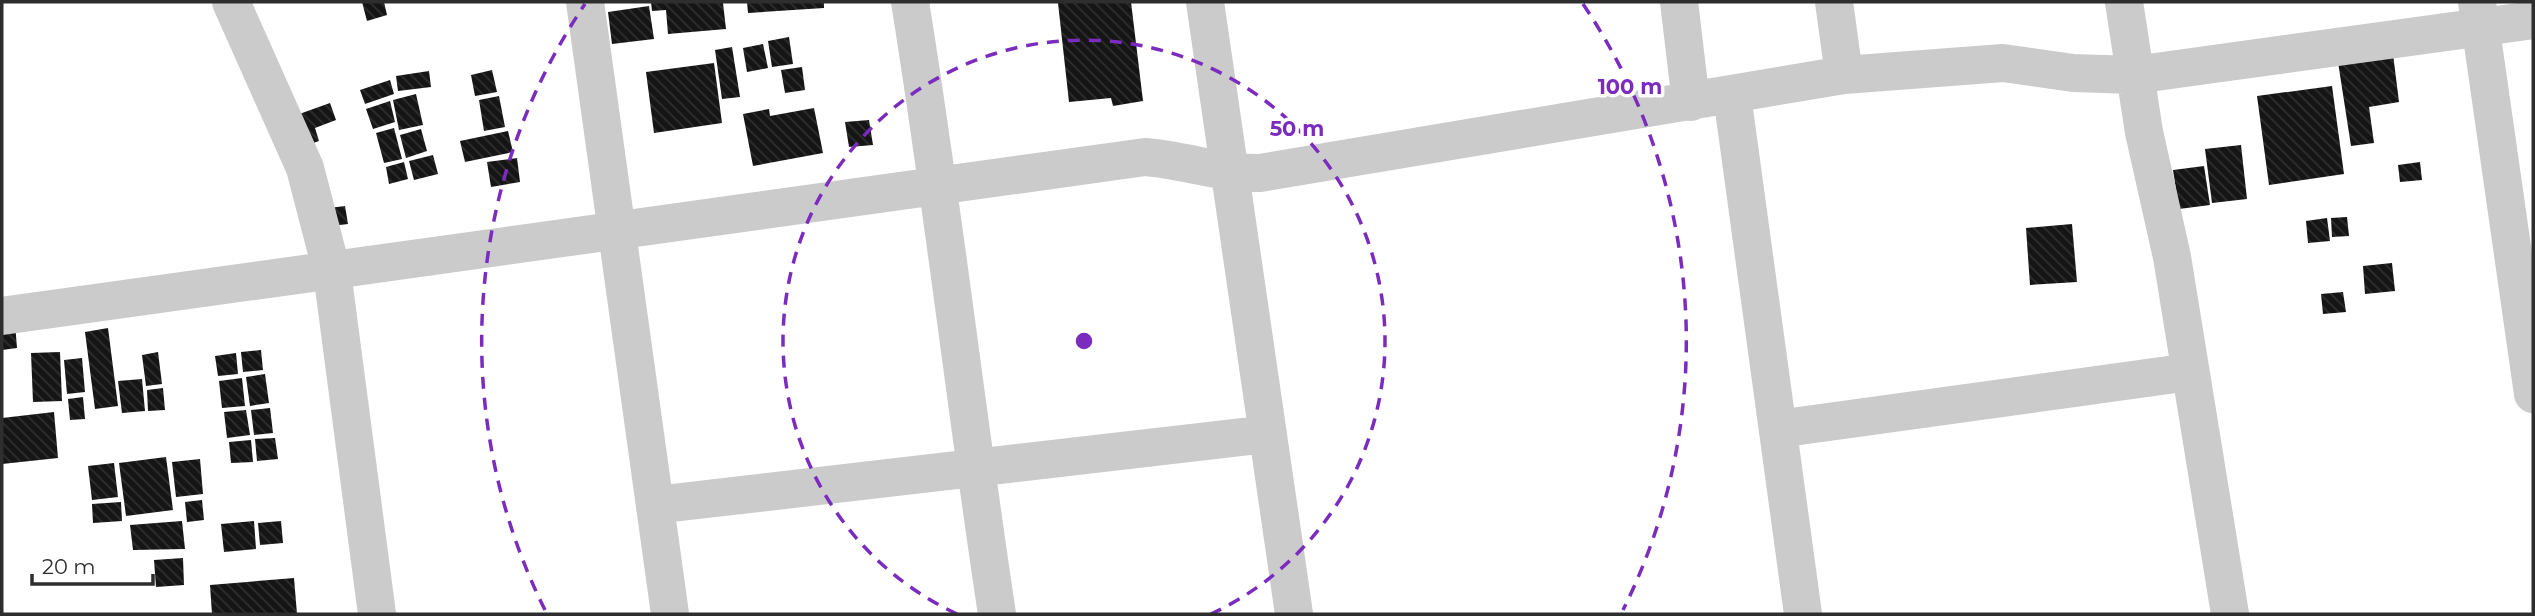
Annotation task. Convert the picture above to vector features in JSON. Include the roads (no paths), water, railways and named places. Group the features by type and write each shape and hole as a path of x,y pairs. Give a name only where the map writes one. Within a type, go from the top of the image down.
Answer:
{"street":[{"path":"231,2 305,168 332,272 377,614"},
{"path":"585,2 670,614"},
{"path":"911,2 940,183 974,467 997,614"},
{"path":"1205,2 1294,614"},
{"path":"1679,2 1691,102"},
{"path":"1834,2 1844,75"},
{"path":"2124,2 2134,75 2172,257 2230,614"},
{"path":"2,316 332,272 940,183 1145,156 1171,159 1230,174 1286,170 1844,75 2003,63 2073,74 2134,75 2479,14 2533,20"},
{"path":"2479,14 2533,394"},
{"path":"1732,95 1803,614"},
{"path":"1778,429 2190,372"},
{"path":"655,506 1268,434"}]}
